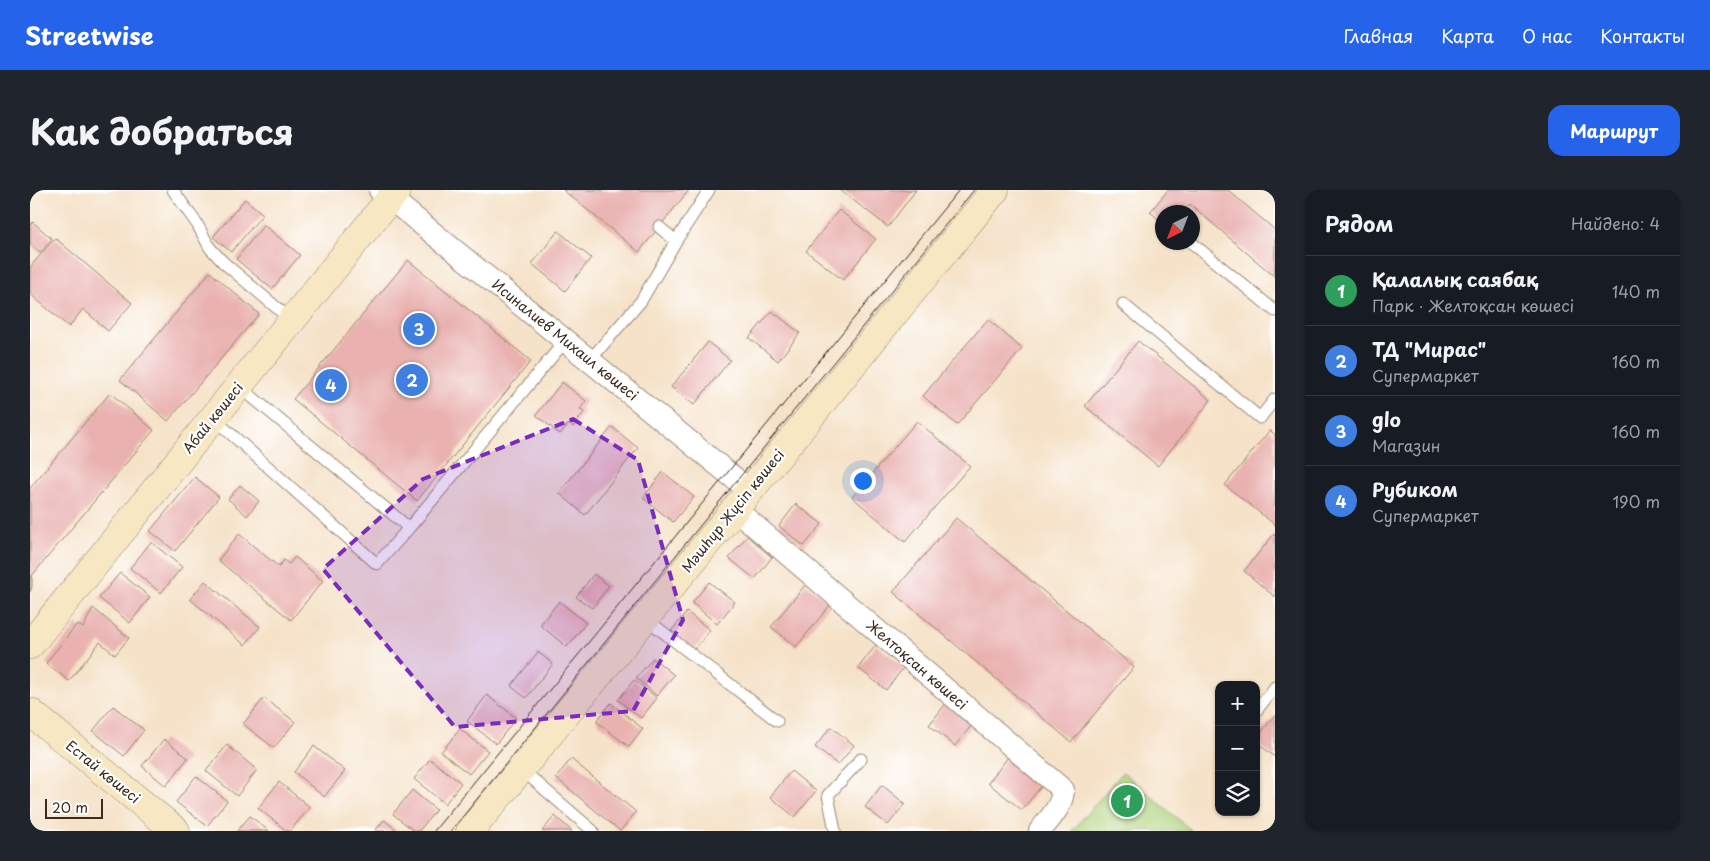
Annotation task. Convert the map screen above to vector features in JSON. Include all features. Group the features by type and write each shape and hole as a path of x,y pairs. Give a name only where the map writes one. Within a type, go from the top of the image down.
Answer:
{"street":[{"name":"Мәшһүр Жүсіп көшесі","path":"470,831 995,190"},
{"name":"Абай көшесі","path":"30,645 292,320 389,193"},
{"name":"Исиналиев Михаил көшесі","path":"389,193 590,360 742,500"},
{"name":"Желтоқсан көшесі","path":"742,500 1063,790 1062,799 1056,810 1040,831"},
{"name":"Естай көшесі","path":"30,712 176,831"}],"lane":[{"path":"174,190 197,224 210,248 223,262 292,320"},
{"path":"590,360 640,301 709,190"},
{"path":"659,227 676,241"},
{"path":"1200,250 1275,311"},
{"path":"1123,304 1260,418 1275,399"},
{"path":"213,418 377,564 566,340"},
{"path":"239,386 409,528"},
{"path":"645,618 777,720"},
{"path":"1260,706 1275,688"},
{"path":"836,831 828,795 861,759"},
{"path":"521,770 593,831"}],"highlighted area":[{"path":"573,419 638,460 683,620 633,711 455,727 323,569 423,479"}],"green space":[{"path":"1123,772 1192,831 1072,831"}],"building":[{"path":"563,190 689,190 639,252"},
{"path":"840,190 916,190 888,227"},
{"path":"1168,190 1228,190 1275,230 1275,277 1200,213 1200,205 1156,205"},
{"path":"245,199 263,214 231,252 213,237"},
{"path":"1155,206 1155,216 1150,212"},
{"path":"839,210 876,239 843,280 806,251"},
{"path":"33,222 52,239 40,253 30,244 30,226"},
{"path":"264,225 300,255 272,289 236,259"},
{"path":"558,231 591,258 565,291 532,264"},
{"path":"55,238 132,303 108,331 83,309 69,327 30,294 30,267"},
{"path":"408,260 531,361 417,501 293,399"},
{"path":"210,272 259,314 168,421 120,380"},
{"path":"772,311 800,333 778,361 749,338"},
{"path":"988,319 1022,349 957,425 923,396"},
{"path":"1138,341 1211,400 1158,466 1085,406"},
{"path":"708,342 730,360 694,405 671,387"},
{"path":"562,382 586,401 580,409 584,412 573,427 569,424 560,434 536,415"},
{"path":"110,393 154,430 30,578 30,488"},
{"path":"917,421 970,466 905,542 852,497"},
{"path":"612,427 638,448 585,515 559,493"},
{"path":"1270,430 1275,435 1275,525 1225,485"},
{"path":"663,472 694,497 673,522 643,498"},
{"path":"195,477 219,497 175,551 150,531"},
{"path":"240,485 259,501 247,516 228,499"},
{"path":"796,504 822,524 804,546 779,526"},
{"path":"956,518 1134,667 1071,742 893,592"},
{"path":"1275,533 1275,597 1244,571"},
{"path":"239,534 279,567 284,560 289,564 295,557 323,581 291,620 218,560"},
{"path":"747,536 772,557 755,579 729,558"},
{"path":"151,542 182,567 161,593 130,568"},
{"path":"120,573 150,597 130,623 99,598"},
{"path":"594,574 609,586 592,608 576,597"},
{"path":"30,578 32,578 32,587 30,592"},
{"path":"205,581 260,627 245,645 190,599"},
{"path":"709,582 735,602 717,624 692,603"},
{"path":"806,584 831,604 796,647 771,627"},
{"path":"559,601 586,623 567,647 540,625"},
{"path":"93,608 129,638 115,655 100,642 69,681 46,663 77,624 83,628"},
{"path":"687,612 710,630 694,650 671,631"},
{"path":"876,645 904,667 886,690 858,668"},
{"path":"538,652 553,664 526,698 511,686"},
{"path":"653,658 674,675 657,696 636,678"},
{"path":"634,680 657,698 641,718 618,700"},
{"path":"487,695 516,718 496,744 467,721"},
{"path":"264,698 295,722 274,748 243,724"},
{"path":"948,701 974,722 955,746 929,725"},
{"path":"611,703 643,729 629,747 596,721"},
{"path":"113,706 144,730 124,756 93,731"},
{"path":"1275,715 1275,757 1260,745 1260,734"},
{"path":"831,727 854,745 838,765 815,747"},
{"path":"460,729 488,751 469,774 441,752"},
{"path":"164,739 188,758 166,786 142,766"},
{"path":"227,745 257,770 237,796 206,771"},
{"path":"314,746 345,771 324,797 294,772"},
{"path":"1009,756 1043,784 1022,810 988,783"},
{"path":"430,759 461,783 445,804 414,779"},
{"path":"571,759 636,812 620,831 556,778"},
{"path":"791,771 816,791 795,817 770,797"},
{"path":"196,776 227,801 207,826 176,802"},
{"path":"279,782 310,807 290,831 287,831 258,808"},
{"path":"882,785 905,804 888,825 865,807"},
{"path":"412,790 436,810 419,831 414,831 393,814"},
{"path":"250,816 269,831 237,831"},
{"path":"555,816 572,831 542,831"},
{"path":"384,820 398,831 375,831"}],"tram line":[{"path":"434,831 959,190"},
{"path":"451,831 974,190"}],"place":[{"name":"glo","path":"419,329"},
{"name":"ТД \"Мирас\"","path":"412,380"},
{"name":"Рубиком","path":"331,385"},
{"name":"Қалалық саябақ","path":"1127,801"}]}
